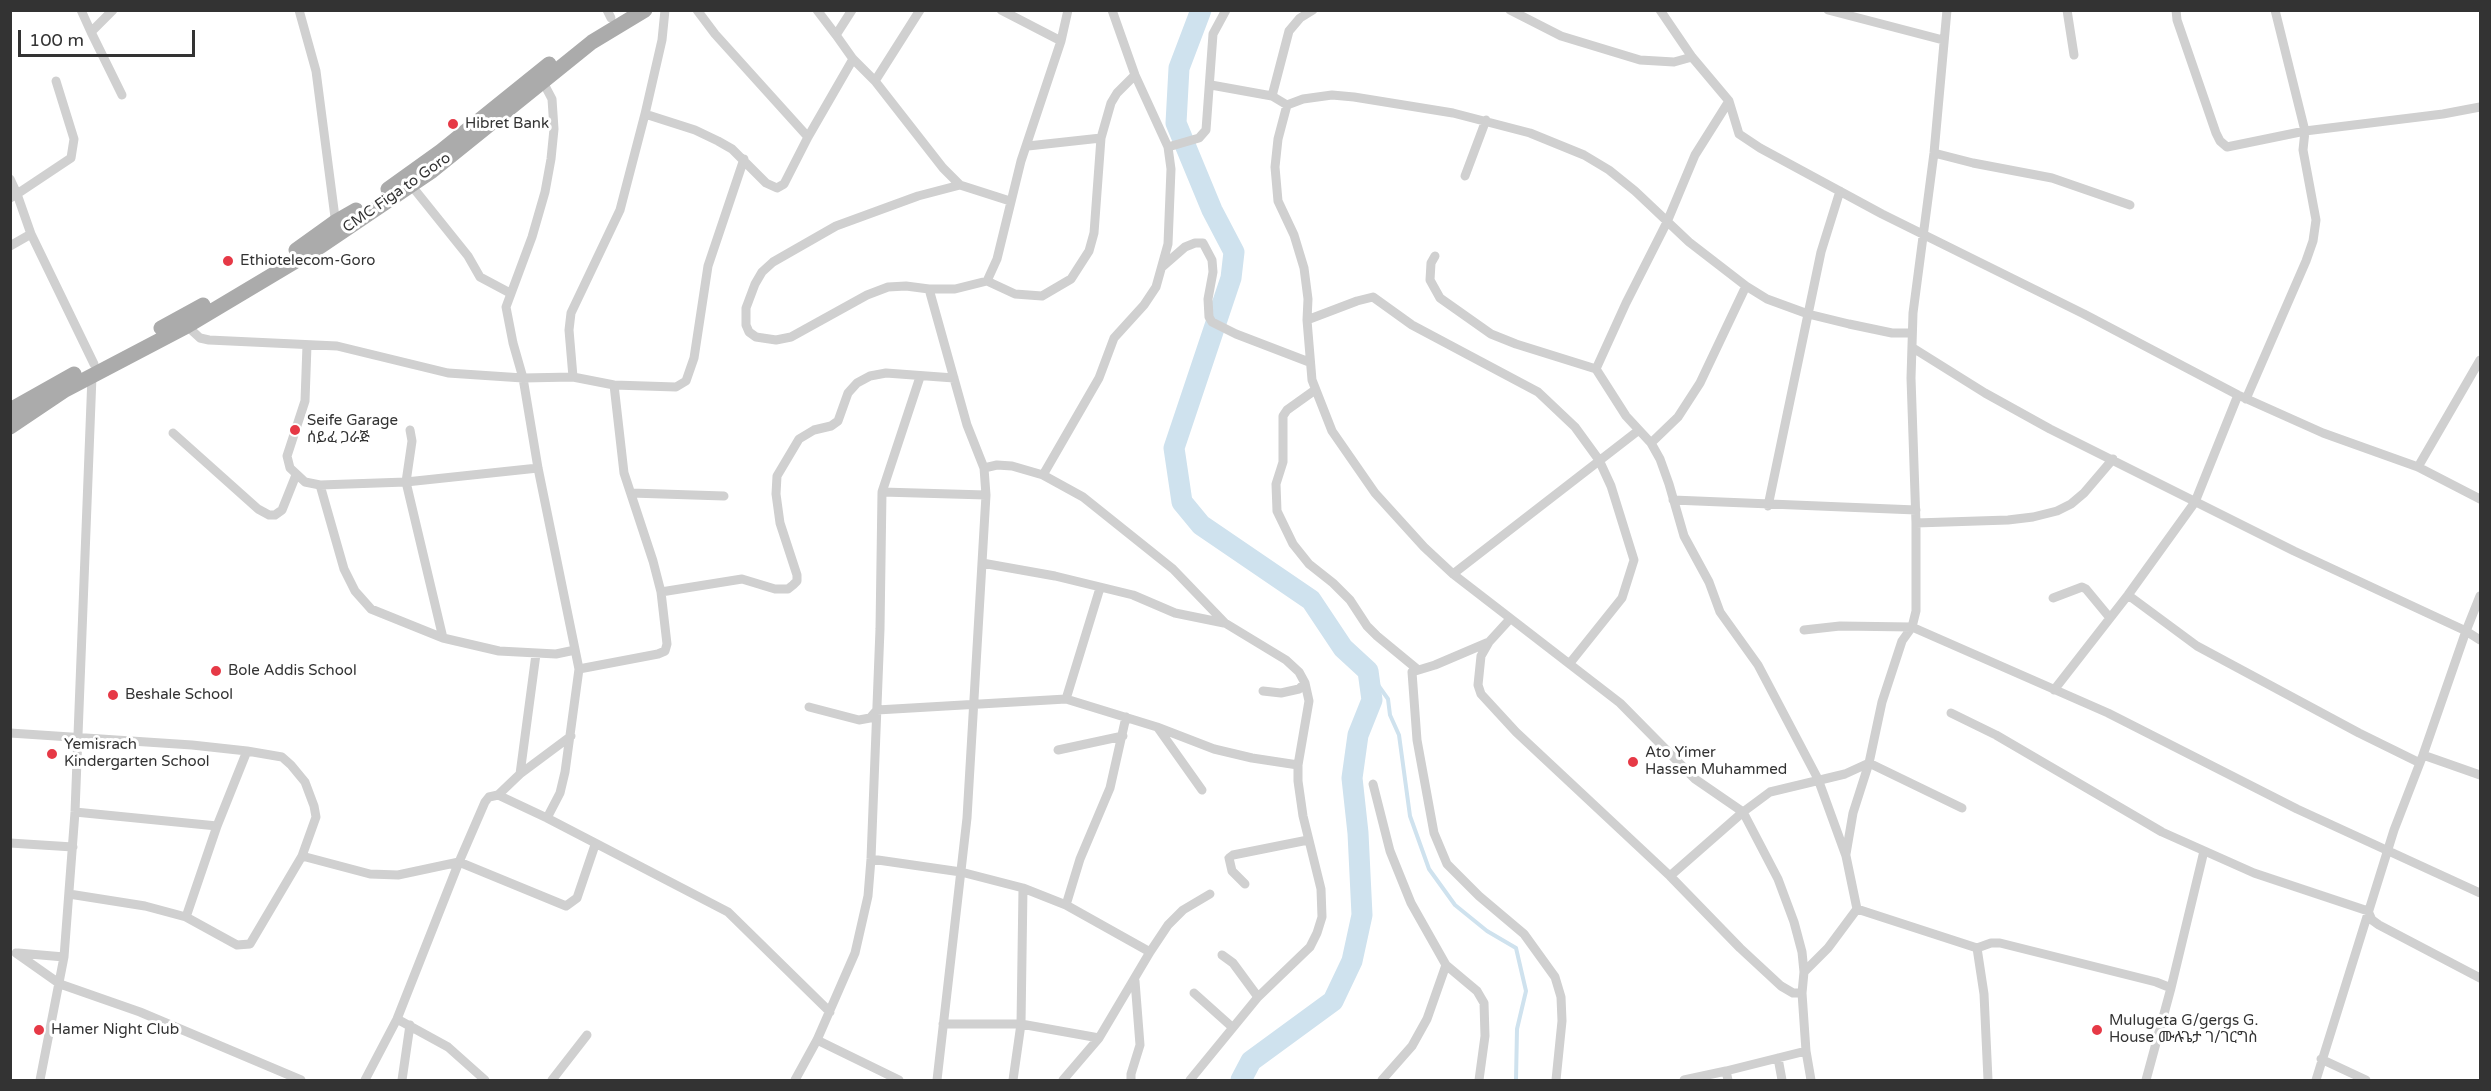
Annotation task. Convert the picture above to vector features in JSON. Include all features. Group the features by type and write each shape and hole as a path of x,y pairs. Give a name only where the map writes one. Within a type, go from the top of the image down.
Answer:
{"main road":[{"path":"10,410 87,370 337,228 352,213 432,157 609,14 626,10"},
{"name":"CMC Figa to Goro","path":"10,428 87,370 187,326 302,258 337,228 411,185 592,42 645,10"}],"street":[{"path":"81,10 122,95"},
{"path":"90,32 113,10"},
{"path":"299,10 316,70 337,228"},
{"path":"573,377 569,330 571,313 620,210 645,114 662,40 666,10"},
{"path":"697,10 715,34 808,137"},
{"path":"817,10 853,59 875,81 943,168 960,185 1010,201"},
{"path":"836,34 852,10"},
{"path":"875,81 920,10"},
{"path":"987,281 997,259 1010,201 1061,41 1068,10"},
{"path":"1043,475 1099,378 1114,338 1144,305 1156,286 1170,229 1171,169 1168,147 1136,75 1112,10"},
{"path":"1168,147 1199,138 1207,124 1213,34 1226,10"},
{"path":"1272,96 1289,31 1300,18 1313,10"},
{"path":"1510,10 1561,36 1640,60 1674,62 1692,57"},
{"path":"1660,10 1692,57 1729,101 1739,134 1760,148 1924,236 2084,314 2242,397 2323,433 2418,467 2481,499"},
{"path":"1828,10 1943,40"},
{"path":"1846,856 1853,813 1869,763 1882,702 1902,641 1912,627 1916,611 1916,510 1911,401 1912,333 1916,285 1934,153 1947,10"},
{"path":"2067,10 2074,55"},
{"path":"2176,10 2177,20 2220,141 2227,147 2305,131 2443,114 2481,107"},
{"path":"2054,690 2128,595 2195,502 2292,294 2314,235 2316,220 2303,150 2305,131 2275,10"},
{"path":"1004,12 1061,41"},
{"path":"645,114 695,130 732,149 771,187 781,188 853,59"},
{"path":"960,185 918,195 836,226 773,262 762,272 746,308 746,325 749,332 756,337 776,340 791,337 867,295 888,287 955,289 987,281 1015,294 1042,296 1071,279 1089,251 1094,233 1101,138 1111,103 1117,93 1136,75"},
{"path":"14,196 71,158 75,139 56,81"},
{"path":"543,82 552,99 554,129 551,159 545,192 532,237 506,307 507,320 523,378 538,468 579,669 571,736 560,793 547,818"},
{"path":"1210,85 1272,96 1287,105"},
{"path":"1287,105 1303,99 1354,97 1486,120 1530,133 1584,155 1609,170 1667,222 1746,286 1767,299 1808,314 1892,333 1912,333"},
{"path":"1596,369 1667,222 1695,155 1729,101"},
{"path":"1287,105 1278,138 1275,167 1278,201 1294,235 1304,268 1308,299 1309,362 1316,390 1332,431 1375,493 1424,547 1453,574 1620,703 1695,779 1743,812 1778,879 1794,922 1804,972 1802,993 1806,1052 1811,1080"},
{"path":"1465,176 1486,120"},
{"path":"1028,146 1101,138"},
{"path":"1934,153 1973,164 2052,178 2130,205"},
{"path":"187,326 200,338 209,340 338,346 448,373 523,378 573,377 614,385 676,387 686,381 694,358 708,266 744,159"},
{"path":"10,179 14,196 32,234 87,370 73,847 64,957 40,1080"},
{"path":"411,185 468,256 480,277 510,293"},
{"path":"1768,506 1821,252 1840,191"},
{"path":"10,246 32,234"},
{"path":"1162,267 1185,247 1203,243 1212,260 1213,272 1208,298 1209,317 1212,322 1225,330 1309,362"},
{"path":"1435,256 1429,272 1433,288 1440,298 1477,326 1516,344 1596,369 1610,392 1651,443 1660,459 1684,536 1709,582 1719,612 1758,665 1818,779 1846,856 1857,909 1828,948 1804,972"},
{"path":"1651,443 1678,417 1700,383 1746,286"},
{"path":"929,289 967,426 984,468 986,495 967,818 937,1080"},
{"path":"1307,320 1373,297 1412,326 1538,392 1575,427 1599,460 1611,486 1634,560 1622,598 1570,663"},
{"path":"307,345 305,401 287,456 290,468 305,482 321,485 406,482 538,468"},
{"path":"1912,348 2004,403 2195,502 2481,640"},
{"path":"2418,467 2481,360"},
{"path":"661,592 742,579 775,589 788,589 797,581 797,575 780,523 776,494 777,476 799,439 814,430 831,426 838,421 848,393 857,383 870,376 886,373 954,378"},
{"path":"795,1080 817,1040 855,953 868,896 872,859 882,492 920,377"},
{"path":"579,669 664,651 667,644 661,592 624,473 614,385"},
{"path":"1316,390 1287,410 1283,416 1283,462 1276,484 1277,511 1293,544 1309,564 1333,582 1350,600 1367,626 1377,636 1417,669"},
{"path":"410,430 412,441 406,482 443,638"},
{"path":"1453,574 1639,430"},
{"path":"172,433 258,509 269,515 275,515 282,510 296,475"},
{"path":"1916,523 2008,520 2056,511 2071,504 2084,493 2113,459"},
{"path":"984,468 997,465 1012,466 1043,475 1083,497 1130,532 1173,569 1225,623 1286,660 1299,672 1305,683 1309,701 1298,765 1300,798 1321,889 1322,917 1310,947 1258,997 1190,1080"},
{"path":"321,485 344,569 355,591 371,609 443,638 499,651 556,654 575,650"},
{"path":"882,492 986,495"},
{"path":"631,493 724,496"},
{"path":"1673,500 1768,506 1916,510"},
{"path":"982,563 1055,576 1133,595 1175,613 1225,623"},
{"path":"2054,598 2082,587 2110,618"},
{"path":"1066,699 1100,588"},
{"path":"2128,595 2197,646 2360,734 2422,759 2481,775"},
{"path":"2316,1080 2394,830 2422,759 2466,631 2481,596"},
{"path":"1510,619 1489,642 1481,656 1478,671 1478,685 1481,694 1516,732 1670,876 1740,948 1781,986 1793,993 1802,993"},
{"path":"1804,630 1840,626 1912,627 2108,713 2297,809 2481,893"},
{"path":"1489,642 1435,665 1417,669 1411,676 1417,740 1430,814 1439,849 1447,864 1524,934 1555,977 1562,997 1556,1080"},
{"path":"520,774 536,654"},
{"path":"1263,691 1281,693 1299,689 1305,683"},
{"path":"809,707 859,720 870,718 877,710 1066,699 1157,727 1214,749 1298,765"},
{"path":"1952,713 1996,735 2162,832 2254,873 2368,911 2372,920 2379,925 2481,978"},
{"path":"1066,905 1080,859 1110,789 1126,717"},
{"path":"1157,727 1202,790"},
{"path":"10,733 78,736 247,751 282,758 305,782 314,806 316,817 302,855 250,944 237,945 186,917 145,906 69,894"},
{"path":"365,1080 397,1019 485,802 489,797 498,795 520,774 571,736"},
{"path":"1058,750 1123,736"},
{"path":"186,917 217,826 247,751"},
{"path":"1670,876 1743,812 1770,792 1845,774 1869,763"},
{"path":"1869,763 1962,808"},
{"path":"1373,784 1390,851 1411,903 1446,965 1477,991 1484,1003 1485,1036 1479,1080"},
{"path":"498,795 728,912 830,1012"},
{"path":"75,812 217,826"},
{"path":"1245,884 1232,871 1229,858 1233,855 1308,840"},
{"path":"10,843 73,847"},
{"path":"302,855 370,874 398,875 459,862 566,906 578,898 595,844"},
{"path":"2146,1080 2204,851"},
{"path":"872,859 961,872 1023,888 1066,905 1150,952"},
{"path":"1013,1080 1021,1024 1023,888"},
{"path":"1063,1080 1099,1038 1168,925 1183,910 1210,894"},
{"path":"1857,909 1977,948 1991,943 2000,943 2156,982 2171,988"},
{"path":"1977,948 1984,994 1989,1080"},
{"path":"13,953 64,957"},
{"path":"13,953 60,984 140,1012 301,1080"},
{"path":"1222,955 1233,963 1258,997"},
{"path":"1382,1080 1412,1046 1427,1019 1446,965"},
{"path":"1131,1080 1140,1045 1135,981"},
{"path":"1194,993 1232,1026"},
{"path":"397,1019 448,1047 485,1080"},
{"path":"943,1024 1021,1024 1099,1038"},
{"path":"402,1080 410,1025"},
{"path":"552,1080 587,1035"},
{"path":"817,1040 899,1080"},
{"path":"1684,1080 1727,1076 1778,1058 1806,1052"},
{"path":"1778,1058 1782,1080"},
{"path":"2321,1059 2366,1080"}],"waterway":[{"path":"1201,10 1179,68 1176,123 1212,210 1234,252 1231,278 1174,448 1182,502 1201,525 1311,600 1343,648 1368,671 1372,700 1358,735 1352,778 1358,833 1362,915 1352,961 1333,1001 1251,1061 1241,1080"},
{"path":"1368,671 1388,699 1390,715 1399,735 1410,816 1429,869 1455,905 1487,931 1516,948 1526,991 1517,1029 1516,1080"}],"place":[{"name":"Hibret Bank","path":"453,124"},
{"name":"Ethiotelecom-Goro","path":"228,261"},
{"name":"Seife Garage ሰይፈ ጋራጅ","path":"295,430"},
{"name":"Bole Addis School","path":"216,671"},
{"name":"Beshale School","path":"113,695"},
{"name":"Yemisrach Kindergarten School","path":"52,754"},
{"name":"Ato Yimer Hassen Muhammed","path":"1633,762"},
{"name":"Hamer Night Club","path":"39,1030"},
{"name":"Mulugeta G/gergs G. House ሙሉጌታ ገ/ገርግስ","path":"2097,1030"}]}
